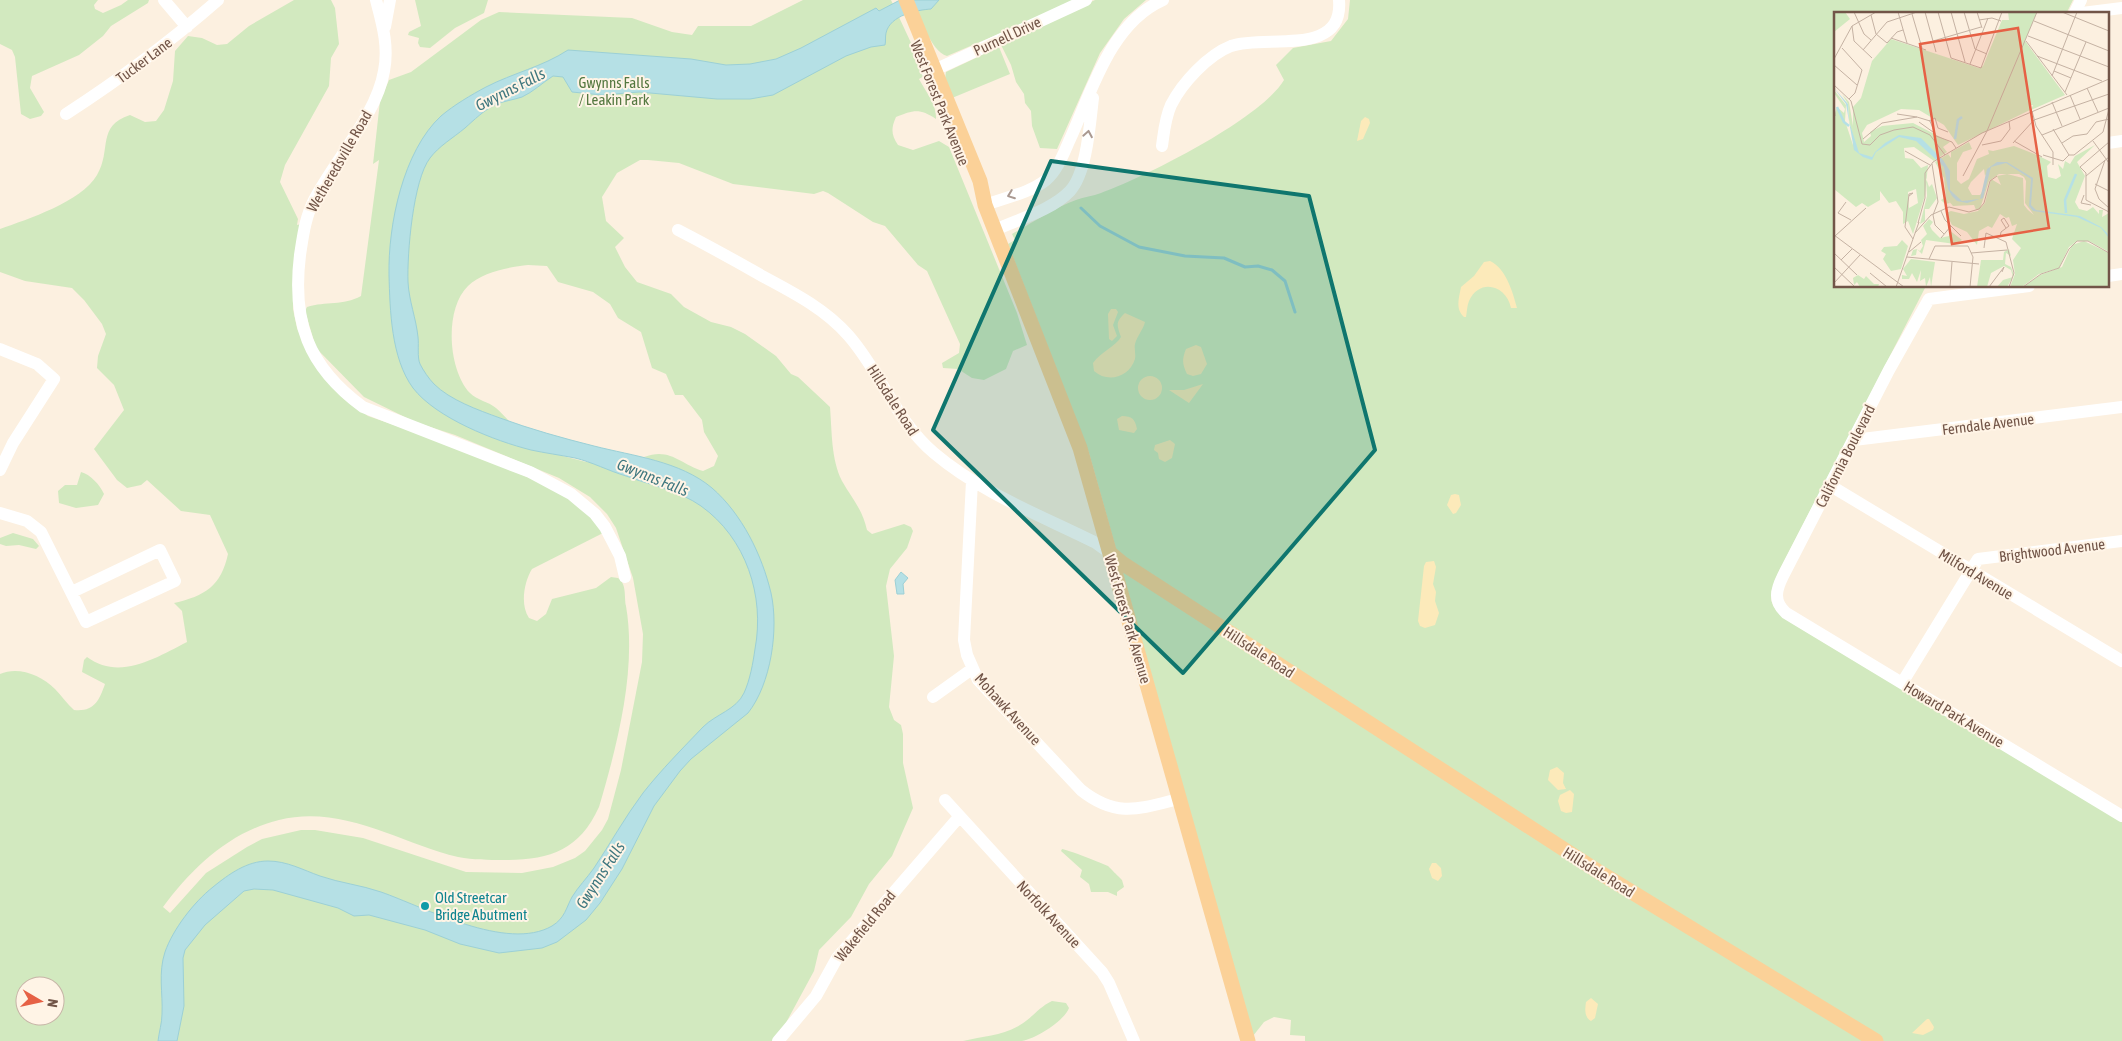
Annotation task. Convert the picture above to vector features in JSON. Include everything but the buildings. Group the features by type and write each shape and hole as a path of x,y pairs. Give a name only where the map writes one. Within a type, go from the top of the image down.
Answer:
{"main road":[{"name":"West Forest Park Avenue","path":"895,0 918,37"},
{"name":"West Forest Park Avenue","path":"906,0 977,196 985,205 1070,420 1110,553 1178,799 1248,1041"},
{"name":"Hillsdale Road","path":"1110,553 1147,579 1599,872 1876,1041"}],"street":[{"path":"164,0 187,27"},
{"name":"Tucker Lane","path":"66,114 118,80 187,27 218,0"},
{"name":"Wetheredsville Road","path":"376,0 385,31"},
{"name":"Wetheredsville Road","path":"390,0 385,31 385,70 374,102 328,176 307,218 298,278 300,321 315,356 352,399 378,414 460,443 530,472 580,500 605,527 620,556 625,577"},
{"name":"Purnell Drive","path":"932,71 1086,0"},
{"path":"985,205 1037,185 1052,174 1108,56 1124,32 1141,14 1163,0"},
{"path":"1162,146 1166,119 1172,105 1194,75 1220,51 1241,43 1306,39 1324,34 1336,23 1340,10 1339,0"},
{"path":"2075,12 2081,0"},
{"path":"2090,12 2122,8"},
{"path":"995,230 1045,208 1062,198 1074,186 1084,160 1094,85"},
{"name":"Hillsdale Road","path":"678,230 802,298 830,318 846,333 865,357 910,430 934,453 972,481 1096,543 1110,553"},
{"name":"California Boulevard","path":"1786,614 1776,600 1777,589 1889,370 1929,299 2014,288"},
{"path":"0,349 37,364 54,379 13,443 0,470"},
{"name":"Ferndale Avenue","path":"1854,440 2122,407"},
{"name":"Mohawk Avenue","path":"972,481 964,625 964,640 972,669 985,686 1081,790 1092,799 1103,805 1127,810 1178,799"},
{"name":"Milford Avenue","path":"1830,486 2122,661"},
{"path":"0,513 27,521 41,532 86,622 175,580 160,550 72,592"},
{"name":"Brightwood Avenue","path":"1902,683 1978,559 2122,541"},
{"name":"Howard Park Avenue","path":"1786,614 2122,816"},
{"path":"933,697 972,669"},
{"name":"Norfolk Avenue","path":"945,800 1102,972 1109,983 1134,1041"},
{"name":"Wakefield Road","path":"778,1041 816,996 837,958 959,817"}],"highlighted area":[{"path":"1051,161 1309,196 1375,450 1183,673 933,430"}],"green space":[{"path":"0,0 98,0 94,5 95,9 103,13 128,0 149,0 148,3 111,26 103,36 79,55 32,76 30,88 44,112 41,116 30,119 21,114 15,57 12,50 0,44"},
{"name":"Gwynns Falls / Leakin Park","path":"294,0 331,0 335,8 339,44 331,58 329,86 285,165 280,182 298,219 297,225 301,224 293,291 293,309 297,328 314,363 344,399 368,416 452,445 560,491 607,531 532,569 524,594 526,613 529,618 537,621 546,614 552,599 596,588 611,577 618,578 624,587 629,631 629,656 623,708 599,807 582,834 561,850 549,855 520,860 470,859 436,851 348,821 302,816 279,820 244,833 214,853 187,878 163,907 170,913 206,873 247,847 262,839 301,830 315,830 363,838 466,872 522,873 553,867 575,858 585,851 602,830 608,819 621,770 642,662 643,634 633,578 616,528 607,514 590,497 559,478 455,435 415,422 364,397 316,348 305,311 307,307 348,301 361,296 379,160 373,164 380,101 389,80 411,72 481,20 499,12 632,18 672,32 692,35 698,26 751,26 803,0 891,0 926,75 919,79 933,103 936,113 936,119 916,111 896,117 893,125 893,135 898,145 913,150 939,141 949,147 1017,313 1027,345 1013,351 1006,369 984,380 972,378 958,369 943,368 942,363 959,353 960,344 927,271 918,265 885,226 873,222 828,193 823,191 814,194 733,184 679,163 640,160 617,173 602,197 606,221 624,238 615,247 625,267 637,282 671,294 684,307 711,322 731,327 745,334 776,356 791,374 798,377 830,407 833,445 838,472 860,510 867,530 872,534 904,524 911,527 913,531 907,548 890,569 886,586 894,656 889,707 894,720 901,725 903,734 903,763 913,808 892,856 869,884 851,917 819,950 814,971 781,1032 774,1041 0,1041 0,674 14,671 29,673 49,684 74,710 91,707 98,700 105,684 82,672 84,660 87,657 99,664 125,667 150,660 187,642 182,611 174,603 195,597 210,588 221,574 228,554 210,515 181,511 147,480 141,485 127,488 117,480 94,449 124,410 114,385 97,368 98,356 106,334 102,324 84,300 72,288 25,281 0,272 0,229 53,208 67,201 89,185 101,166 109,132 119,120 130,115 145,122 156,121 164,110 173,81 175,51 188,36 202,38 217,45 227,44 249,26","holes":["528,265 547,266 558,282 593,292 610,304 618,318 641,332 652,368 666,374 675,395 683,395 702,420 704,432 718,456 714,466 703,471 668,455 661,454 644,457 664,464 586,462 559,455 483,412 510,422 500,411 470,393 457,370 453,355 452,324 460,296 474,281 496,271"]},
{"path":"415,0 488,0 484,13 455,28 430,48 420,47 418,43 419,38 408,35 409,32 421,26"},
{"path":"912,0 1078,0 947,56 935,47"},
{"path":"1095,0 1146,0 1124,19 1100,53 1057,149 1040,148 1032,126 1031,111 1025,103 1024,94 1016,82 1011,65 1001,45"},
{"path":"1350,0 2073,0 2067,12 1834,12 1834,288 1925,288 1779,571 1771,594 1771,600 1777,611 1790,622 2122,822 2122,1041 1305,1041 1305,1036 1290,1035 1291,1020 1274,1017 1264,1022 1253,1036 1089,453 1008,244 1015,240 1012,234 1051,211 1076,200 1101,193 1145,174 1228,129 1252,112 1284,80 1276,65 1293,48 1331,41 1348,19"},
{"path":"999,47 1010,74 952,98 945,79 946,72"},
{"path":"81,472 91,477 104,494 98,505 76,508 59,503 58,491 65,485 77,485"},
{"path":"13,533 33,539 39,546 36,549 19,545 6,546 0,544 0,538"},
{"path":"1062,849 1108,866 1122,880 1124,887 1117,892 1117,896 1108,892 1091,892 1089,884 1080,877 1082,870 1061,851"},
{"path":"1052,1001 1066,1003 1069,1008 1056,1023 1035,1036 1022,1041 963,1041 999,1034 1013,1029"}],"sand":[{"path":"1365,117 1369,119 1370,123 1363,139 1357,141 1361,121"},
{"path":"1490,261 1496,264 1505,275 1517,308 1511,308 1504,294 1499,290 1493,287 1486,287 1474,294 1468,303 1466,317 1464,317 1459,310 1461,287 1474,276 1484,262"},
{"path":"1111,309 1116,309 1118,312 1113,325 1117,336 1112,341 1109,339 1108,314"},
{"path":"1125,313 1145,322 1135,344 1135,359 1128,371 1117,377 1099,375 1094,371 1093,363 1121,337 1118,324"},
{"path":"1196,345 1201,347 1207,364 1201,374 1193,376 1187,374 1183,359 1186,349"},
{"path":"1150,376 1158,380 1162,388 1158,396 1150,400 1142,396 1138,388 1142,380"},
{"path":"1203,384 1189,403 1169,390 1184,390"},
{"path":"1122,416 1131,417 1134,420 1137,429 1134,433 1119,430 1117,419"},
{"path":"1170,440 1175,444 1172,458 1165,462 1159,459 1158,453 1154,450 1155,445"},
{"path":"1451,495 1459,495 1461,505 1456,513 1453,514 1447,505"},
{"path":"1434,561 1436,567 1433,584 1439,613 1435,625 1425,628 1420,626 1418,621 1424,566 1426,562"},
{"path":"1557,767 1564,773 1563,783 1566,789 1558,790 1548,780 1550,770"},
{"path":"1570,790 1574,794 1572,812 1566,813 1561,811 1558,801 1560,795"},
{"path":"1432,863 1436,863 1441,868 1442,876 1438,881 1432,878 1429,869"},
{"path":"1591,998 1598,1004 1595,1018 1591,1021 1587,1017 1585,1010 1586,1002"},
{"path":"1929,1019 1934,1027 1933,1030 1923,1035 1912,1033"}],"water":[{"name":"Gwynns Falls","path":"900,0 939,0 931,9 912,12 893,22 886,33 885,45 871,47 846,56 773,95 750,99 717,99 639,92 602,95 572,92 563,77 553,76 526,95 498,104 479,115 430,158 424,168 415,200 408,270 411,303 418,337 419,358 424,372 441,390 456,400 474,408 546,433 671,465 686,471 712,488 733,510 749,536 767,579 771,593 774,623 771,656 767,672 756,701 748,713 691,759 680,771 654,806 622,869 600,903 586,920 557,942 542,948 499,953 460,944 425,930 369,915 354,916 338,908 273,890 254,889 244,891 205,925 185,950 183,958 184,1006 177,1041 158,1041 162,1017 161,983 163,960 173,934 185,916 206,893 232,873 253,863 275,861 288,864 328,878 381,892 442,916 489,931 512,934 533,933 552,926 562,916 574,893 594,868 643,793 703,727 736,704 748,683 757,629 754,589 749,570 740,551 730,534 717,519 701,506 674,492 575,458 531,450 501,441 467,427 423,399 413,388 406,376 400,363 393,333 389,255 391,234 400,190 417,149 428,131 441,116 474,93 548,61 568,50 691,59 726,65 750,64 776,59 801,48 876,8 879,11"},
{"path":"901,572 908,578 903,584 904,594 897,594 895,580"}],"waterway":[{"path":"1081,208 1100,226 1139,247 1185,256 1224,258 1245,267 1258,266 1272,270 1285,281 1295,312"}],"place":[{"name":"Old Streetcar Bridge Abutment","path":"425,906"}]}
